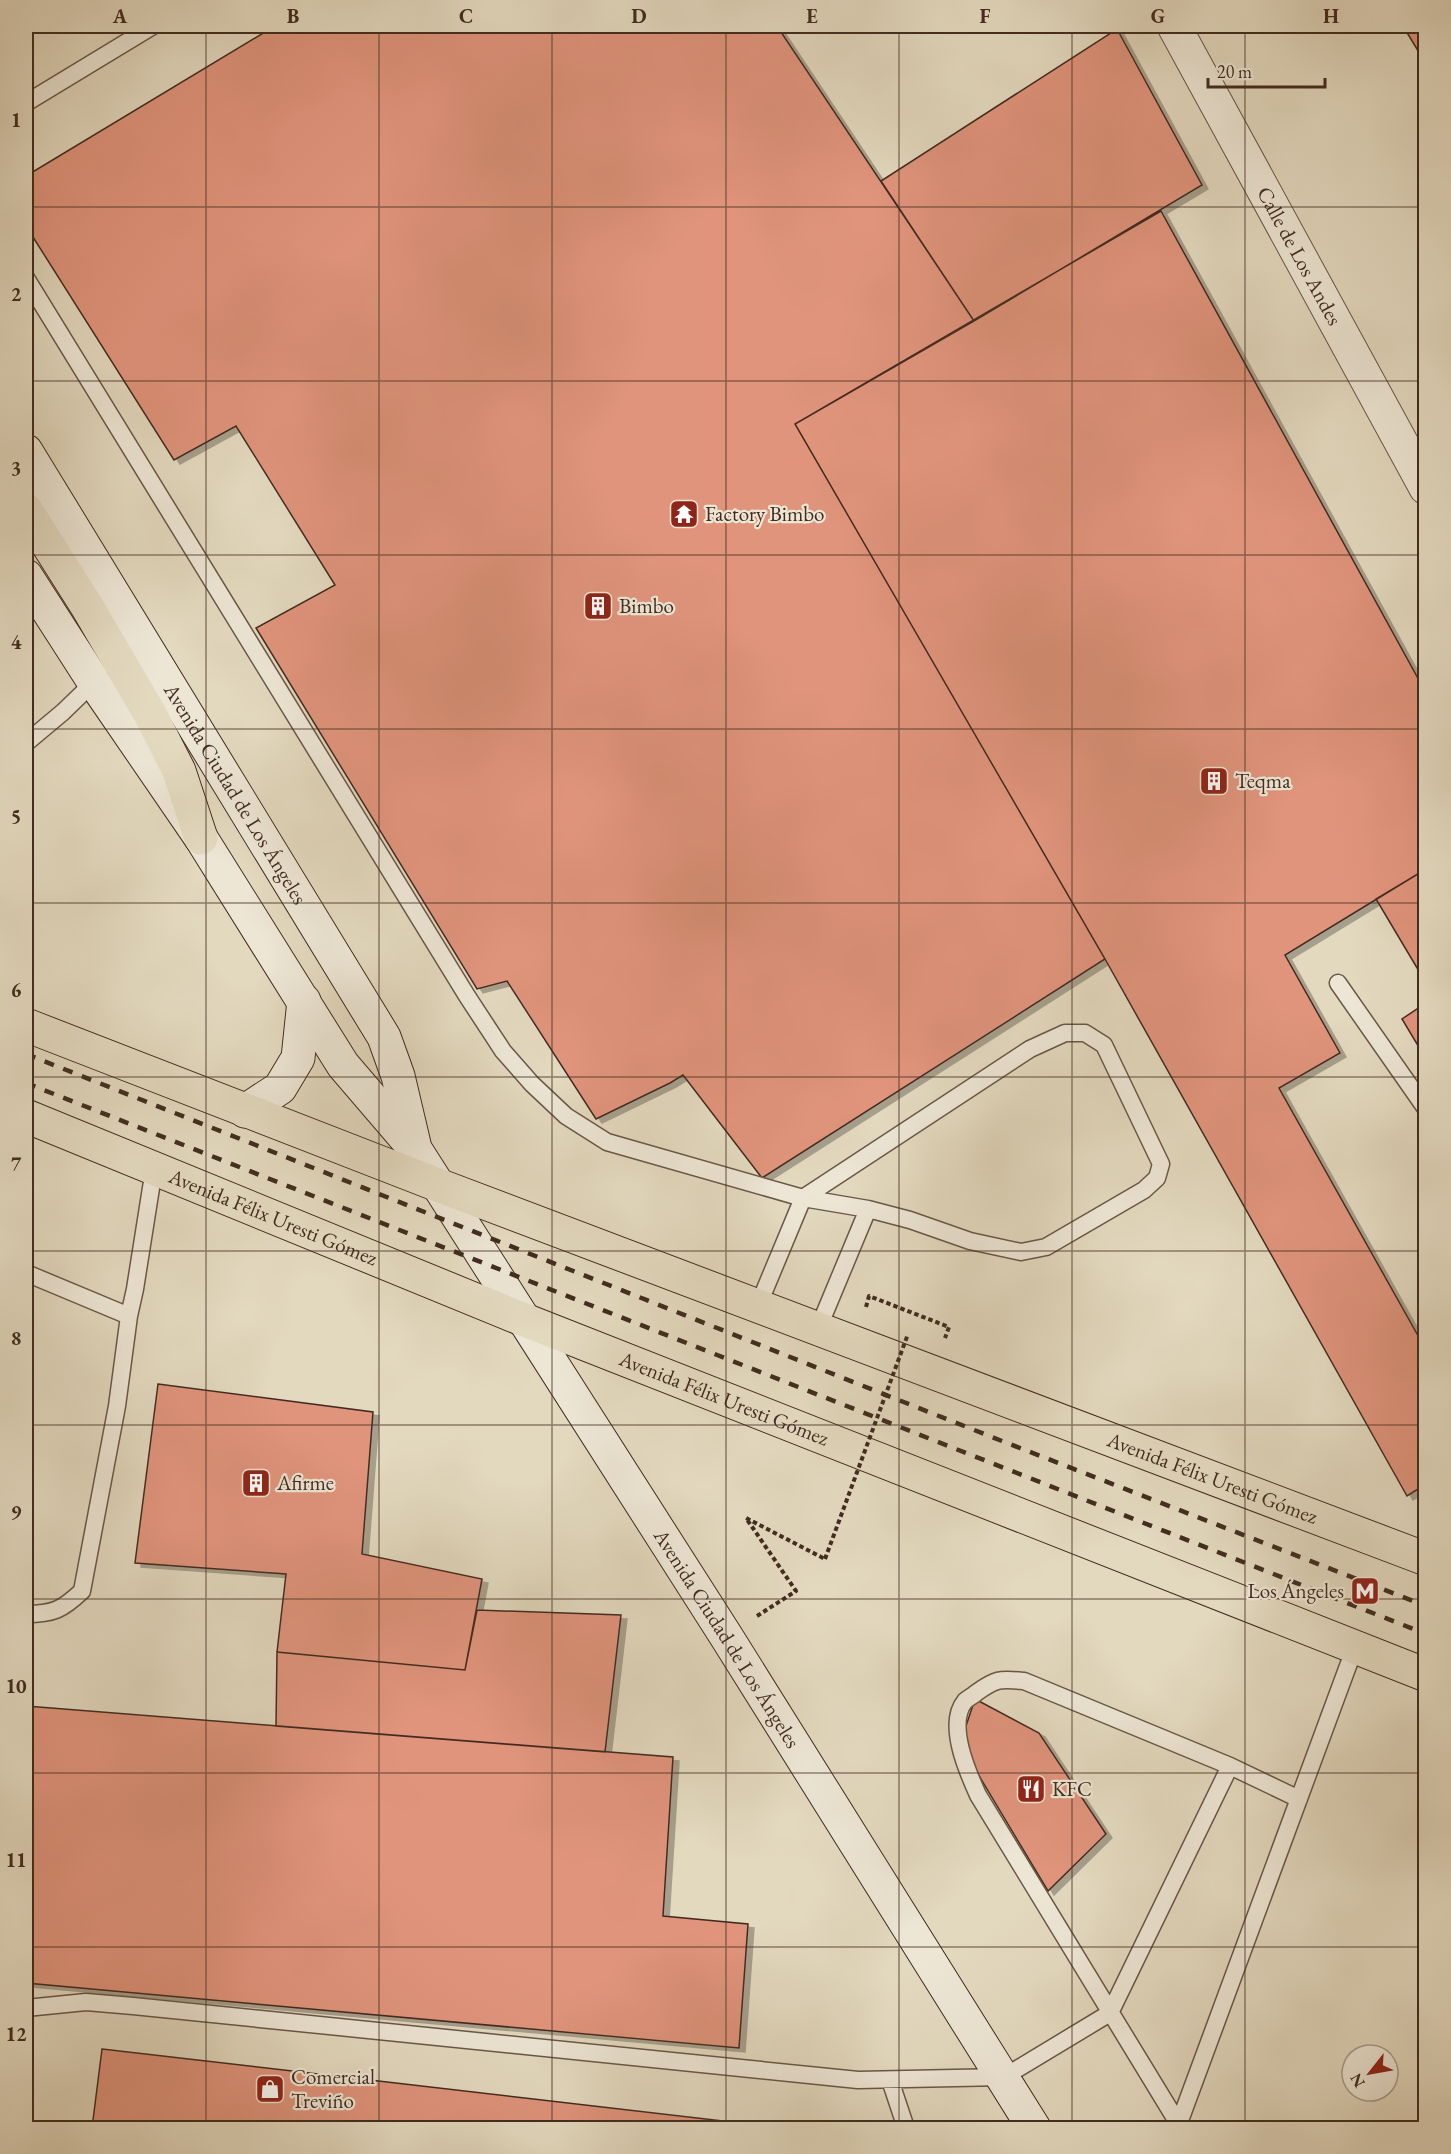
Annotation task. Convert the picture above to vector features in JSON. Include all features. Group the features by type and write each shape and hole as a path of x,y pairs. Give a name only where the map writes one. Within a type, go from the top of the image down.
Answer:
{"main road":[{"name":"Calle de Los Andes","path":"1174,26 1425,488"},
{"name":"Avenida Ciudad de Los Ángeles","path":"26,451 384,1037 399,1076 415,1149"},
{"path":"26,510 88,608 150,714 179,771 201,838"},
{"name":"Avenida Ciudad de Los Ángeles","path":"26,576 94,682 201,838 343,1065 415,1149 726,1636 1034,2128"},
{"path":"245,1111 280,1089 298,1058 304,1001"},
{"name":"Avenida Félix Uresti Gómez","path":"26,1025 438,1185 1425,1559"},
{"name":"Avenida Félix Uresti Gómez","path":"26,1116 522,1319 1425,1675"}],"lane":[{"path":"26,103 153,26"},
{"path":"26,278 407,900 503,1051 532,1084 566,1116 607,1142 803,1198 868,1209 910,1220 970,1241 1021,1252 1046,1247 1144,1190 1156,1178 1161,1164 1104,1045 1085,1033 1065,1033 1030,1049 803,1198 758,1306"},
{"path":"26,744 94,682"},
{"path":"1338,983 1425,1109"},
{"path":"26,1614 47,1614 66,1607 82,1591 117,1406 129,1316 154,1169"},
{"path":"818,1329 868,1209"},
{"path":"26,1273 129,1316"},
{"path":"1180,2127 1355,1647"},
{"path":"1180,2127 978,1795 960,1748 958,1716 965,1701 1000,1679 1024,1681 1230,1766 1299,1799"},
{"path":"26,2008 86,2002 133,2006 858,2080 1004,2077 1110,2013 1230,1766"},
{"path":"890,2080 906,2128"}],"path":[{"path":"726,1636 796,1591 746,1518 825,1559 909,1334"}],"building":[{"name":"Bimbo","path":"275,26 777,26 974,321 795,424 1105,959 762,1178 683,1075 596,1119 507,981 477,989 256,628 335,585 236,426 174,460 26,226 26,176"},
{"path":"1403,26 1426,26 1426,64"},
{"path":"1117,29 1202,185 974,321 881,181"},
{"name":"Teqma","path":"1161,211 1426,693 1426,869 1285,955 1340,1053 1279,1088 1426,1350 1426,1484 1407,1496 1105,959 795,424"},
{"path":"1426,869 1426,983 1376,899"},
{"path":"1426,1003 1426,1059 1402,1019"},
{"name":"Afirme","path":"158,1384 373,1412 362,1554 482,1579 465,1670 277,1652 286,1574 135,1563"},
{"path":"477,1610 621,1615 605,1752 276,1726 277,1652 465,1670"},
{"name":"KFC","path":"975,1699 1039,1733 1106,1834 1048,1891 960,1744"},
{"path":"26,1706 673,1757 663,1916 748,1924 739,2048 26,1983"},
{"name":"Comercial Treviño","path":"102,2049 784,2128 92,2128"}],"railway":[{"path":"26,1054 1002,1441 1426,1606"},
{"path":"26,1083 1426,1634"}],"place":[{"name":"Factory Bimbo","path":"684,514"},
{"name":"Bimbo","path":"598,606"},
{"name":"Teqma","path":"1214,781"},
{"name":"Afirme","path":"256,1483"},
{"name":"Los Ángeles","path":"1365,1591"},
{"name":"KFC","path":"1031,1789"},
{"name":"Comercial Treviño","path":"270,2089"}]}
